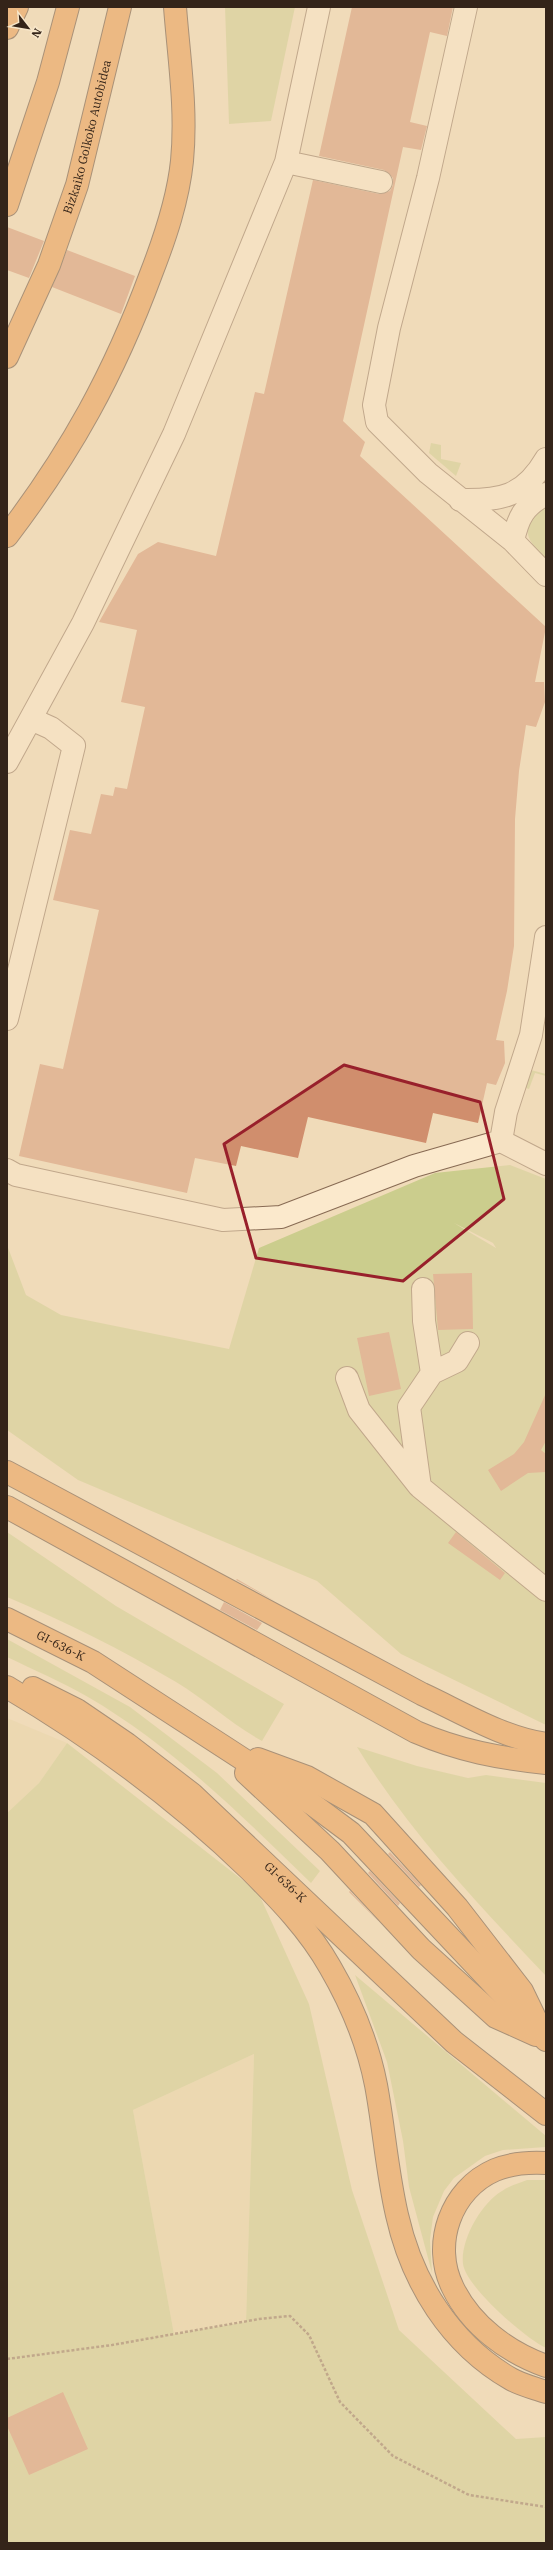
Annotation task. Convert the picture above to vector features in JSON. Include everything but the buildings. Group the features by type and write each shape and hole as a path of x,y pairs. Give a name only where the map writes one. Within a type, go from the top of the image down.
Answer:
{"highway":[{"path":"7,28 17,7"},
{"path":"7,205 48,82 68,7"},
{"name":"Bizkaiko Golkoko Autobidea","path":"7,357 49,265 77,186 120,7"},
{"path":"7,536 59,464 95,404 128,333 168,226 178,193 184,131 182,68 175,7"},
{"path":"7,1472 416,1691 478,1720 531,1742 546,1744"},
{"path":"7,1507 416,1732 444,1744 474,1753 546,1763"},
{"name":"GI-636-K","path":"7,1619 93,1662 312,1804 351,1833 546,2040"},
{"name":"GI-636-K","path":"7,1675 77,1710 127,1744 192,1794 454,2042 546,2114"},
{"path":"7,1687 77,1730 134,1770 186,1811 285,1906 315,1942 351,2007 367,2049 377,2090 397,2215 410,2256 423,2287 445,2323 478,2357 512,2380 546,2392"},
{"name":"GI-636-K","path":"233,1754 248,1776 330,1851 421,1948 496,2017 546,2040"},
{"name":"GI-636-K","path":"233,1754 256,1759 307,1777 373,1814 457,1907 522,1991 546,2040"},
{"path":"546,2163 522,2162 495,2170 473,2183 459,2200 447,2222 444,2244 445,2262 452,2286 464,2308 484,2329 502,2344 546,2366"}],"street":[{"path":"7,762 83,623 174,434 286,162 319,7"},
{"path":"466,7 428,178 390,321 374,405 377,422 428,473 512,541 546,575"},
{"path":"286,162 381,182"},
{"path":"460,500 499,499 511,495 539,471 546,459"},
{"path":"512,541 517,521 531,502 546,494"},
{"path":"7,1019 74,746 52,728 31,719"},
{"path":"501,1141 506,1112 531,1035 546,937"},
{"path":"12,1172 223,1220 281,1217 414,1166 501,1141 546,1164"},
{"path":"423,1289 424,1321 432,1374"},
{"path":"420,1487 409,1407 432,1374 457,1361 468,1343"},
{"path":"347,1378 359,1410 420,1487 546,1590"}],"path":[{"path":"7,2359 112,2345 259,2318 290,2316 309,2335 340,2402 393,2456 469,2495 546,2507"}],"highlighted area":[{"path":"344,1065 480,1102 504,1199 403,1281 256,1258 224,1144"}],"shaded area":[{"path":"7,1718 67,1743 39,1783 7,1813"},
{"path":"254,2054 246,2322 174,2334 133,2110"}],"green space":[{"path":"225,7 295,7 271,121 229,124"},
{"path":"431,443 441,445 441,459 461,463 456,476 429,453"},
{"path":"546,506 546,559 529,538 528,532 532,520"},
{"path":"531,1070 546,1074 546,1076 535,1073 529,1089 526,1088"},
{"path":"510,1165 546,1179 546,1725 401,1654 317,1581 78,1480 7,1430 7,1245 26,1295 61,1315 229,1349 259,1248 435,1173","holes":["454,1223 493,1243 496,1248"]},
{"path":"7,1532 116,1606 284,1704 262,1741 187,1689 156,1670 93,1636 7,1597"},
{"path":"7,1639 130,1707 217,1773 320,1871 311,1883 205,1783 149,1737 88,1697 7,1657"},
{"path":"67,1743 258,1892 309,2004 352,2190 399,2330 516,2439 546,2437 546,2543 7,2543 7,1813 39,1783","holes":["254,2054 246,2322 174,2334 133,2110"]},
{"path":"357,1747 417,1766 468,1778 486,1775 546,1783 546,1976 495,1922 422,1838 399,1809"},
{"path":"355,1975 546,2136 546,2147 503,2150 485,2156 454,2178 444,2191 433,2217 430,2240 432,2273 409,2187 403,2141 387,2062"},
{"path":"527,2180 546,2180 546,2348 512,2324 485,2298 474,2286 463,2264 463,2255 468,2234 480,2213 494,2197 502,2191"}]}
